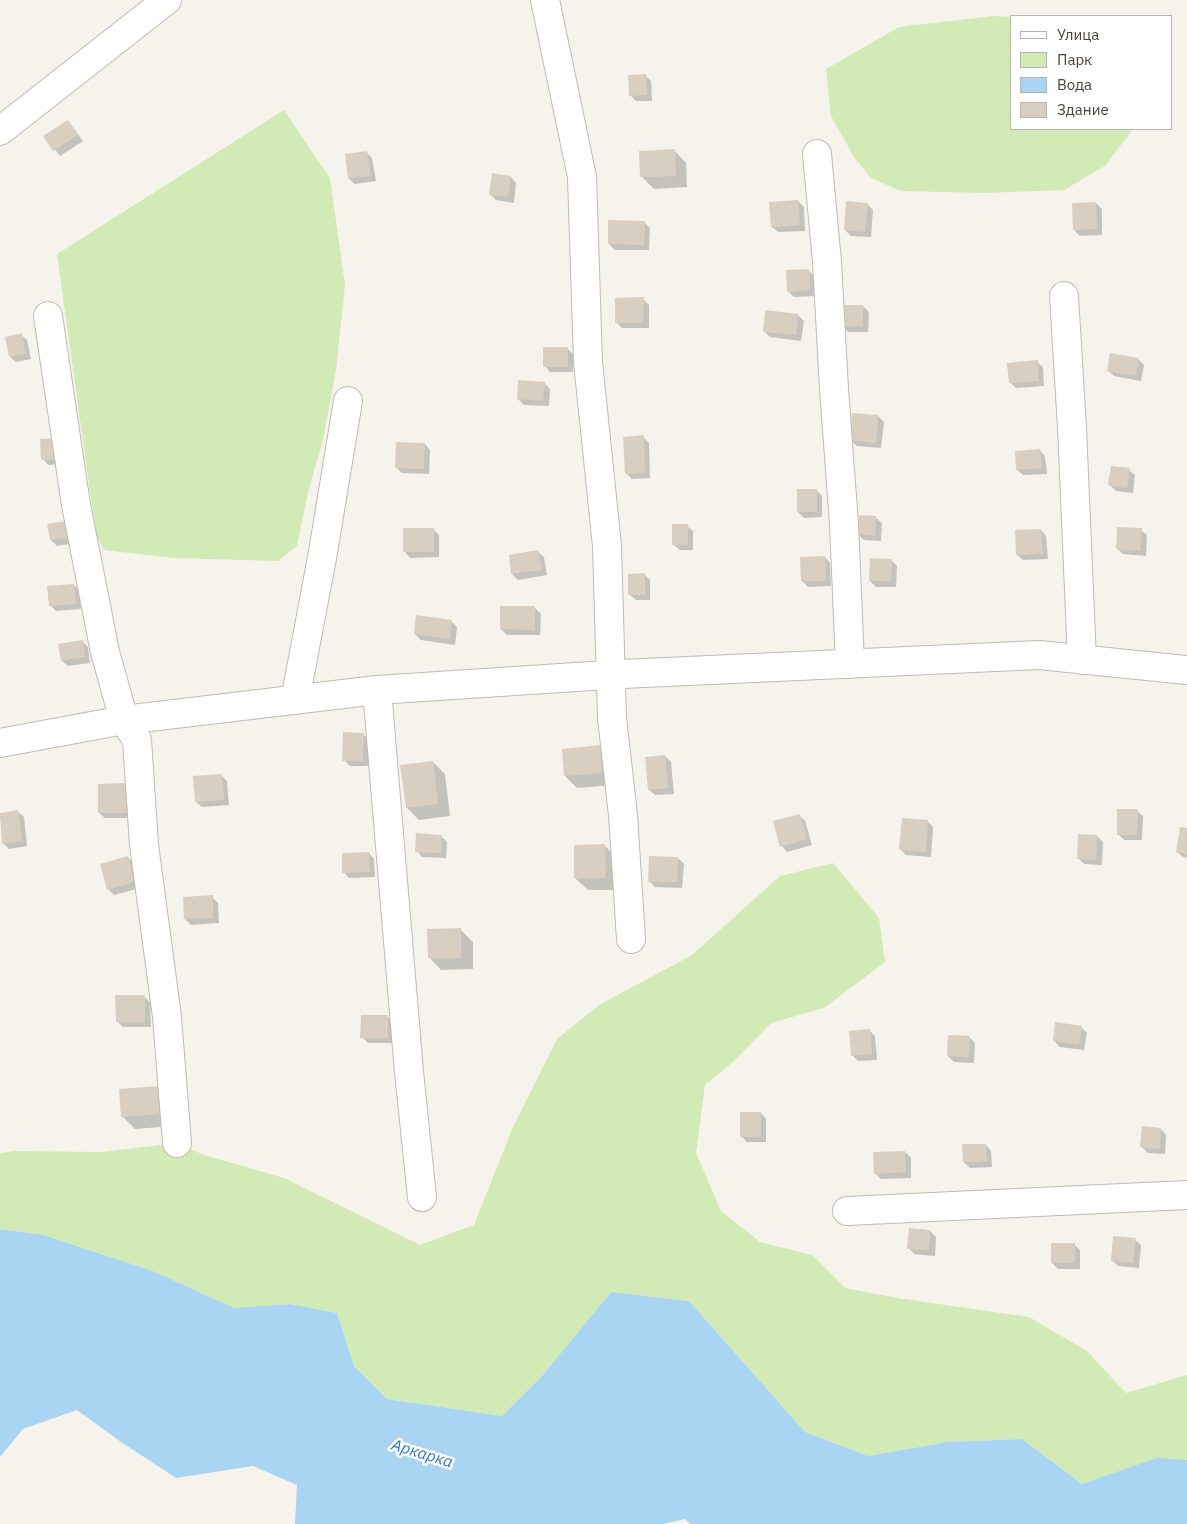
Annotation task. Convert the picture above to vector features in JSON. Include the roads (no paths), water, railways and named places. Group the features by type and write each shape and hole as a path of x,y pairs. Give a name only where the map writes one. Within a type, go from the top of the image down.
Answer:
{"street":[{"path":"0,131 167,0"},
{"path":"545,0 582,177 588,362 607,546 612,718 623,815 631,939"},
{"path":"817,154 827,262 844,524 850,664"},
{"path":"1064,296 1073,438 1082,660"},
{"path":"48,316 76,505 105,652 124,720 137,740 144,845 167,1017 177,1143"},
{"path":"295,700 322,558 348,401"},
{"path":"0,743 124,720 377,690 610,675 1039,656 1187,670"},
{"path":"377,690 407,1053 422,1197"},
{"path":"847,1211 1187,1195"}],"water":[{"name":"Аркарка","path":"0,1229 43,1235 153,1271 234,1308 290,1304 337,1313 354,1366 387,1399 502,1416 542,1376 611,1292 689,1301 805,1432 868,1456 948,1442 1022,1439 1082,1484 1157,1458 1187,1460 1187,1524 690,1524 685,1519 663,1524 295,1524 297,1485 253,1466 176,1478 77,1410 23,1429 0,1457"}]}
